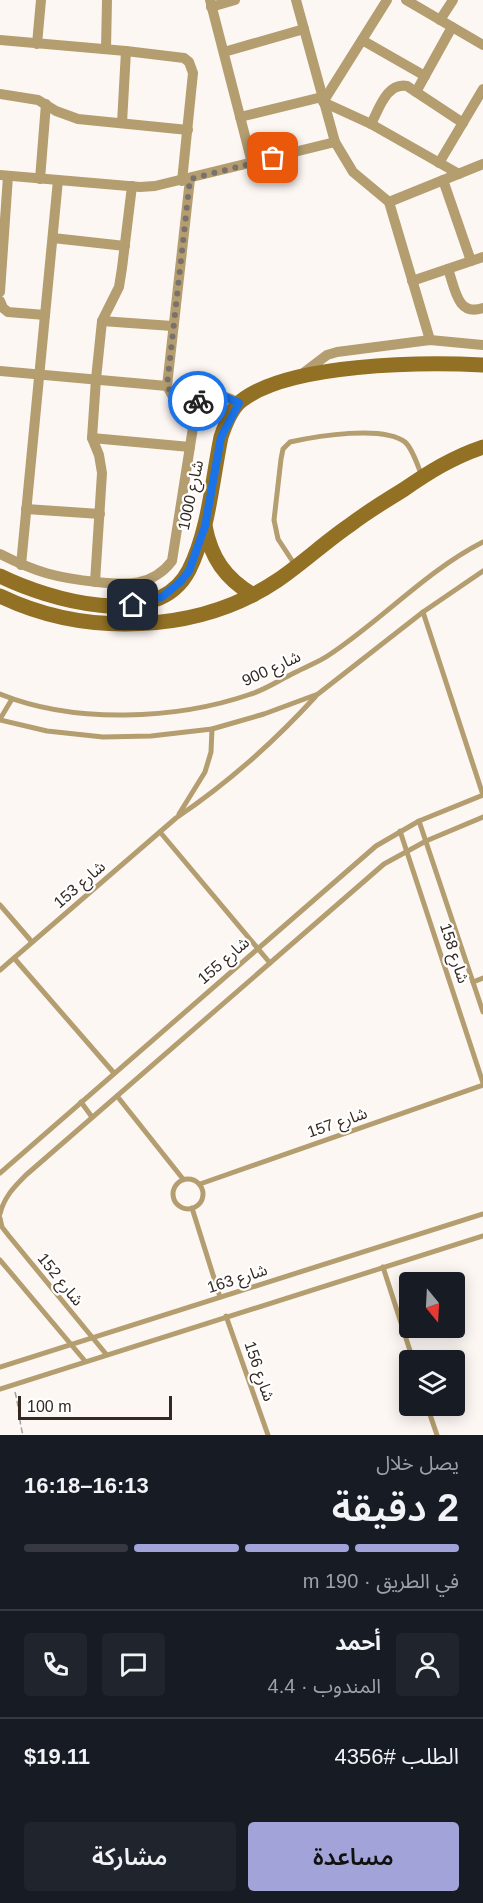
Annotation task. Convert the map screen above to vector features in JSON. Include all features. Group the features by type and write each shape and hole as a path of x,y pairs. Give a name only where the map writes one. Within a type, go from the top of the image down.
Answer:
{"street":[{"path":"37,44 41,0"},
{"path":"106,49 107,0"},
{"path":"235,0 211,4 252,163"},
{"path":"296,0 335,142 353,172 389,202 430,340"},
{"path":"323,99 387,0"},
{"path":"406,0 483,45"},
{"path":"440,20 453,0"},
{"path":"416,92 452,27"},
{"path":"224,52 304,28"},
{"path":"0,40 178,56 189,62 193,73 186,180 167,386 172,395 197,402 223,396 239,403 270,386 299,377 406,364 483,365"},
{"path":"362,40 425,76"},
{"path":"122,123 126,51"},
{"path":"370,124 388,93 394,87 407,86 463,123"},
{"path":"439,163 483,90"},
{"path":"0,94 29,98 46,104 66,116 78,119 188,130"},
{"path":"240,117 323,99 459,174"},
{"path":"40,178 46,104"},
{"path":"0,292 4,176 155,186 335,142"},
{"path":"389,202 483,164"},
{"path":"21,565 58,180"},
{"path":"443,180 471,261"},
{"path":"95,582 102,473 99,455 92,438 96,379 102,321 119,286 132,186"},
{"path":"53,238 125,246"},
{"path":"412,281 483,257"},
{"path":"448,269 461,304 466,310 473,311 483,308"},
{"path":"0,301 8,312 45,315"},
{"path":"102,321 172,326"},
{"path":"299,377 327,356 337,352 430,340 483,345"},
{"path":"0,371 167,386"},
{"path":"0,554 21,565 52,576 121,585 140,583 164,571 172,561 197,402"},
{"name":"شارع 1000","path":"0,576 45,595 107,606 133,605 162,597 189,571 205,526 221,437 239,403"},
{"path":"92,438 190,447"},
{"path":"0,596 45,614 88,622 126,624 185,618 221,608 253,595 350,525 422,477 464,454 483,447"},
{"path":"26,509 100,514"},
{"path":"205,526 208,543 220,567 238,586 253,595"}],"lane":[{"path":"296,566 278,539 274,520 283,449 290,442 370,432 389,434 407,443 422,477"},
{"name":"شارع 900","path":"0,694 12,699 71,712 132,716 193,709 252,694 328,656 456,556 483,542"},
{"path":"12,699 0,720 47,731 103,737 151,736 212,729 264,714 318,694 423,612 483,571"},
{"path":"423,612 483,795"},
{"name":"شارع 153","path":"0,970 160,831 208,797 274,739 318,694"},
{"path":"177,818 205,772 211,752 212,729"},
{"name":"شارع 155","path":"0,1173 368,852 419,821 483,795"},
{"name":"شارع 155","path":"8,1194 26,1175 92,1117 384,864 426,841 483,817"},
{"name":"شارع 158","path":"419,821 483,1012"},
{"path":"160,831 270,963"},
{"name":"شارع 158","path":"400,831 483,1084"},
{"path":"0,905 32,942"},
{"path":"14,958 114,1073"},
{"path":"473,982 483,978"},
{"name":"شارع 157","path":"200,1184 483,1084"},
{"path":"117,1096 183,1179"},
{"path":"81,1102 92,1117"},
{"path":"183,1179 195,1180 200,1184 203,1191 199,1204 192,1208 183,1208 176,1203 173,1194 175,1185 183,1179"},
{"name":"شارع 152","path":"8,1194 2,1204 0,1216 2,1227 106,1354"},
{"path":"192,1208 220,1297"},
{"name":"شارع 163","path":"0,1367 483,1214"},
{"name":"شارع 163","path":"0,1389 483,1236"},
{"name":"شارع 152","path":"0,1260 85,1361"},
{"path":"382,1267 410,1350"},
{"name":"شارع 156","path":"226,1316 268,1435"},
{"path":"430,1416 437,1435"}],"path":[{"path":"12,1385 19,1406 23,1435"}],"way so far":[{"path":"198,401 178,398 172,395 167,386 190,179 273,158"}],"route":[{"path":"133,605 162,597 180,582 189,571 205,526 221,437 230,416 239,403 223,396 198,401"}]}
